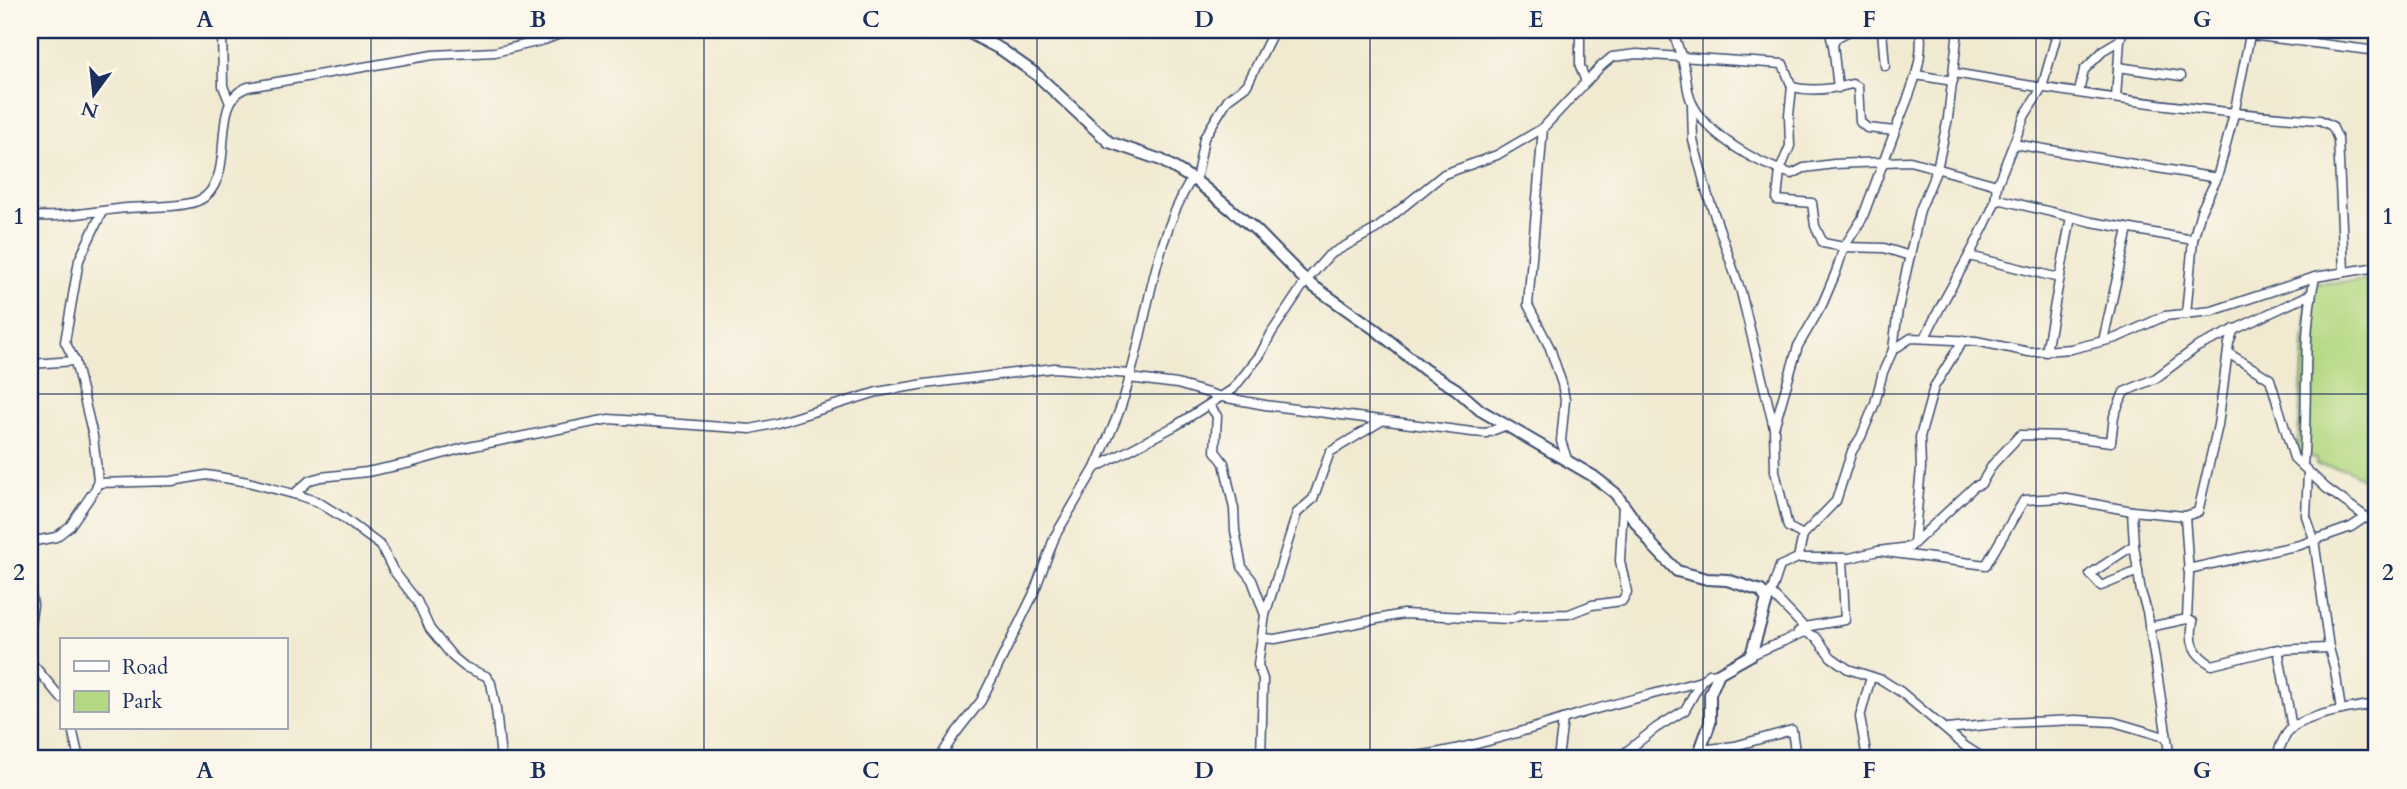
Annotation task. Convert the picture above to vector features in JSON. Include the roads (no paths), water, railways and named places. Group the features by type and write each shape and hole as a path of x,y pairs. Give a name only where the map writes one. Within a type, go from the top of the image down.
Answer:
{"street":[{"path":"30,216 48,217 185,205 205,196 219,176 229,101 223,86 222,30"},
{"path":"229,101 238,90 248,87 433,55 503,50 544,40 570,30"},
{"path":"964,30 1002,50 1037,75 1109,142 1161,160 1194,179 1256,230 1306,281 1456,389 1480,410 1593,476 1615,493 1653,546 1677,570 1707,579 1727,580 1768,594 1804,627"},
{"path":"939,759 981,701 1028,605 1055,536 1095,468 1122,404 1154,274 1171,219 1194,179 1204,138 1228,99 1247,85 1274,30"},
{"path":"1580,30 1580,66 1586,82"},
{"path":"1672,30 1692,103 1693,140 1707,193 1741,292 1774,428 1775,471 1788,527 1803,535"},
{"path":"1829,30 1838,88"},
{"path":"1833,46 1836,38 1851,30"},
{"path":"1882,30 1885,66"},
{"path":"1774,428 1798,346 1822,304 1844,247 1862,219 1916,75 1920,56 1920,30"},
{"path":"1798,558 1803,535 1836,501 1852,451 1875,403 1883,372 1893,350 1898,309 1920,210 1937,169 1958,30"},
{"path":"1925,338 1995,202 1997,185 2025,116 2042,88 2058,32 2031,30"},
{"path":"2116,98 2123,30"},
{"path":"2229,30 2377,51"},
{"path":"2186,314 2193,240 2201,211 2217,178 2234,114 2250,32"},
{"path":"2079,92 2084,70 2105,49 2120,40"},
{"path":"1095,468 1175,426 1222,397 1248,372 1306,281 1329,255 1376,229 1438,178 1497,155 1543,128 1612,57 1637,54 1783,64 1791,87 1790,146 1780,170 1777,200 1812,203 1815,226 1824,243 1844,247 1884,248 1910,256"},
{"path":"2118,67 2181,76"},
{"path":"1916,75 2079,92 2234,114 2320,120 2332,126 2337,139 2344,271"},
{"path":"1791,87 1804,90 1838,88 1852,84 1858,87 1860,122 1867,128 1895,131"},
{"path":"1692,103 1701,119 1719,135 1768,166 1792,174 1804,168 1910,161 1997,185"},
{"path":"1543,128 1528,305 1550,348 1562,384 1565,400 1562,441 1568,462"},
{"path":"2014,144 2217,178"},
{"path":"1995,202 2002,201 2071,218 2193,240"},
{"path":"30,542 56,537 70,526 97,483 93,436 75,361 65,342 79,260 102,212"},
{"path":"2046,352 2071,218"},
{"path":"2104,341 2128,229"},
{"path":"1969,256 2059,278"},
{"path":"1893,350 1911,338 1925,338 1963,340 2015,351 2046,352 2104,341 2165,316 2212,311 2315,276 2377,267"},
{"path":"2315,276 2311,294 2306,362 2305,502 2306,516 2314,539 2329,648 2341,710"},
{"path":"1751,655 1768,594 1780,566 1798,558 1842,558 1910,547 1975,486 1981,484 1993,464 2020,435 2063,436 2111,442 2113,416 2124,392 2156,378 2197,347 2311,294"},
{"path":"1878,551 1986,565 2024,500 2062,498 2132,512 2185,516 2199,512 2218,425 2234,329"},
{"path":"1914,543 1921,468 1920,437 1934,387 1963,340"},
{"path":"2228,353 2270,379 2294,458 2377,526"},
{"path":"30,365 75,361"},
{"path":"293,494 310,480 321,477 399,466 464,448 609,419 751,429 877,392 1054,369 1130,376 1177,384 1222,397 1265,405 1486,433 1507,425"},
{"path":"1209,405 1217,416 1215,451 1224,463 1242,567 1252,580 1265,615"},
{"path":"1261,759 1263,679 1258,665 1265,615 1297,513 1313,499 1330,452 1383,420"},
{"path":"97,483 172,481 206,475 248,482 318,502 381,547 393,570 417,601 430,629 447,650 466,667 489,679 493,686 500,759"},
{"path":"1262,638 1275,639 1403,614 1510,619 1522,615 1569,614 1592,605 1622,601 1627,592 1620,561 1623,504"},
{"path":"2132,512 2134,545 2170,759"},
{"path":"2185,516 2189,596 2187,619"},
{"path":"2188,569 2300,545 2351,527 2366,517 2377,517"},
{"path":"2134,545 2090,574 2101,586 2138,571"},
{"path":"1795,635 1804,627 1845,620 1842,558"},
{"path":"30,590 33,605 30,626"},
{"path":"2149,627 2187,619 2193,622 2193,649 2201,659 2212,665 2278,649 2329,648"},
{"path":"1616,759 1656,728 1685,710 1701,681 1709,674 1719,673 1751,655 1805,632 1816,637 1831,657 1848,669 1882,680 1901,692 1966,747 1986,759"},
{"path":"2278,649 2292,728"},
{"path":"30,661 60,697"},
{"path":"1699,755 1710,723 1710,694 1719,673"},
{"path":"1867,759 1860,717 1871,677"},
{"path":"1393,759 1466,746 1701,681"},
{"path":"2258,759 2276,757 2292,728 2341,710 2377,704"},
{"path":"1558,759 1563,719"},
{"path":"1947,729 2076,720 2114,722 2165,737"},
{"path":"72,730 79,759"},
{"path":"1699,755 1792,730 1796,759"},
{"path":"1966,747 1972,759"},
{"path":"767,759 775,759"}]}
